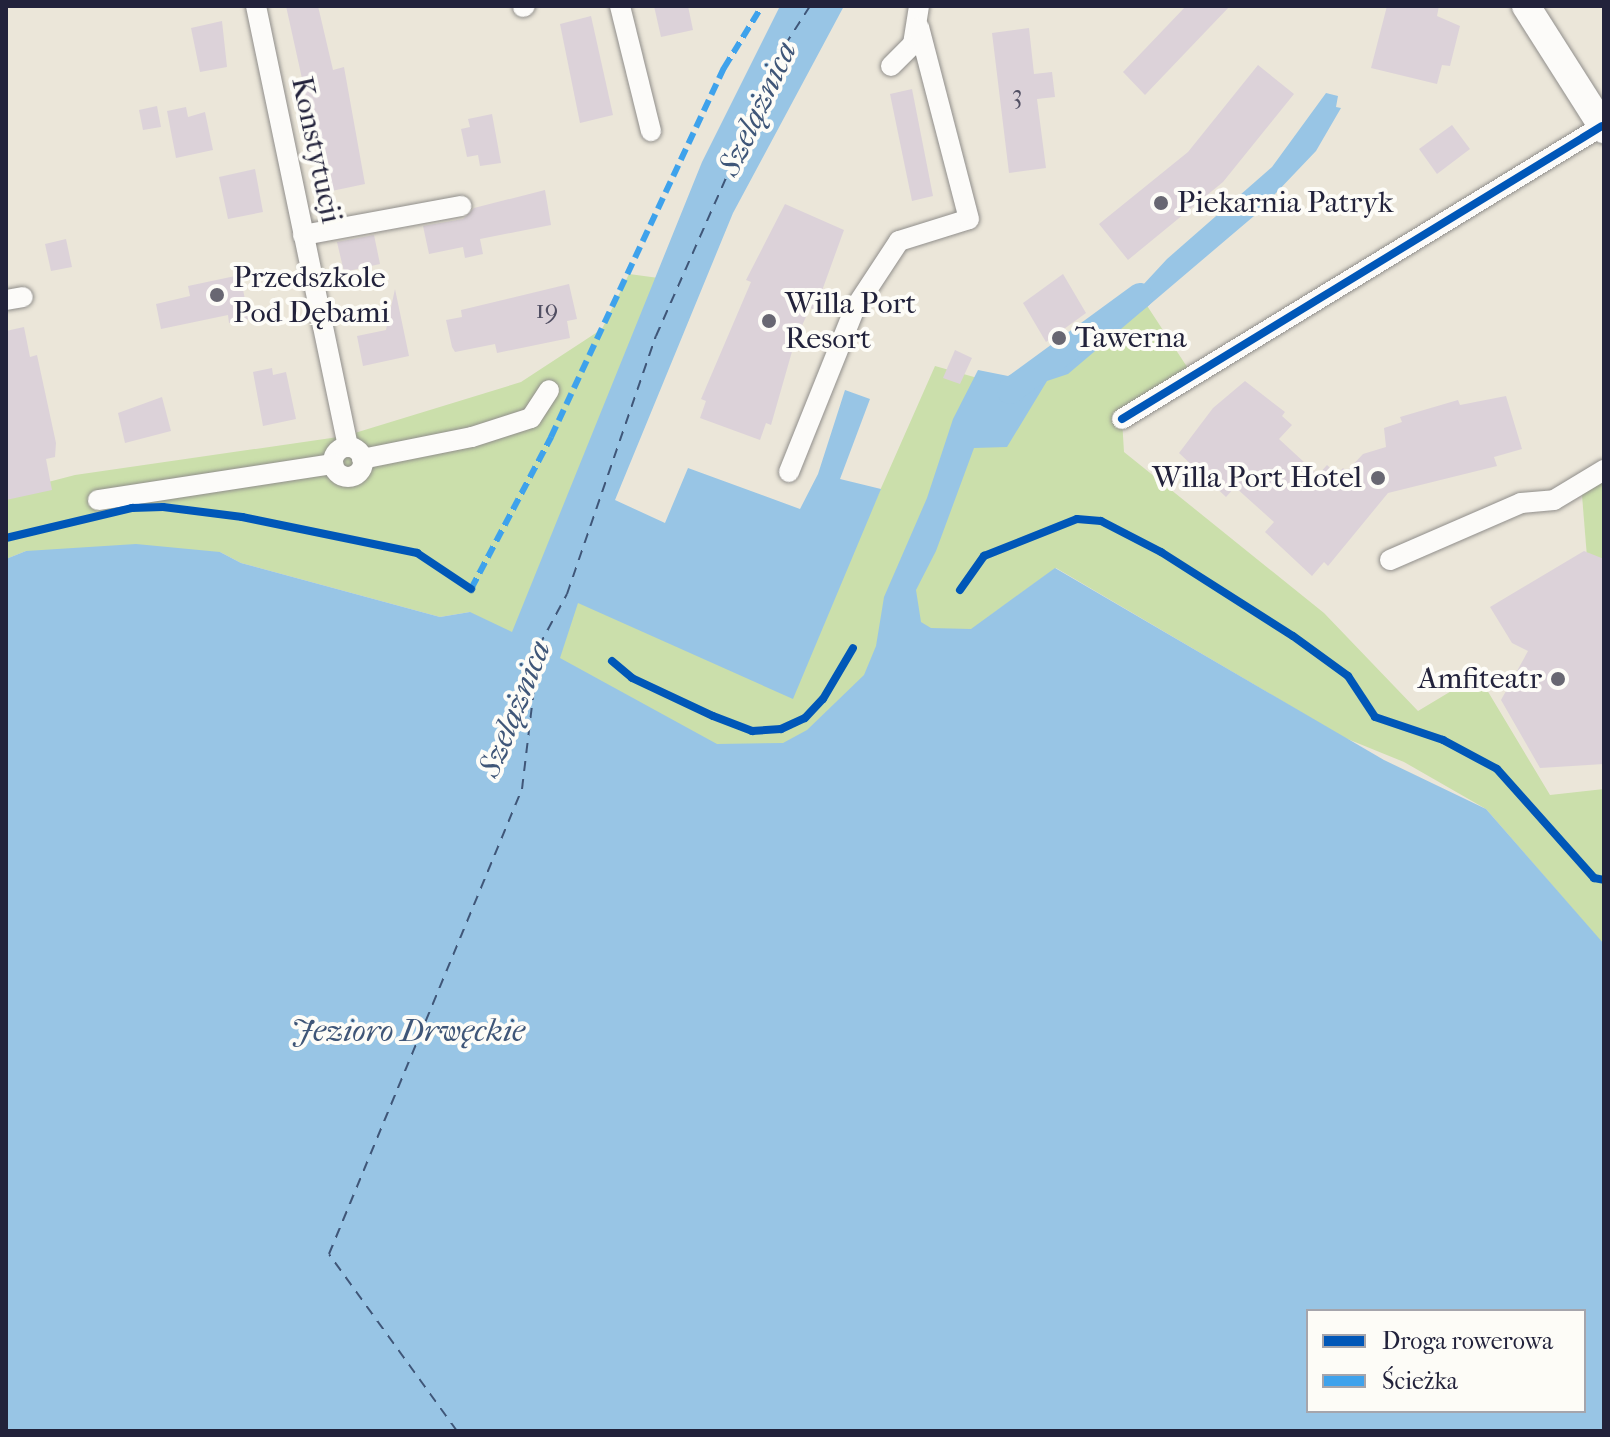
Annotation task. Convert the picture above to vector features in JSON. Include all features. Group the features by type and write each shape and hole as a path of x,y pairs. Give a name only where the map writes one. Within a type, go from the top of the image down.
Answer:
{"main road":[{"path":"1526,6 1603,128"}],"street":[{"name":"Konstytucji","path":"256,6 303,235 355,453"},
{"path":"620,6 651,131"},
{"path":"891,66 913,44 919,16"},
{"path":"789,472 855,308 899,241 969,219 919,16"},
{"path":"1122,419 1603,128"},
{"path":"303,235 461,206"},
{"path":"98,500 333,464 335,454 472,437 531,418 549,390"},
{"path":"1390,560 1521,503 1554,500 1604,470"}],"green space":[{"name":"Jezioro Drwęckie","path":"629,274 681,281 567,594 810,649 935,366 1013,388 1140,295 1193,376 1122,419 1124,452 1324,613 1418,711 1478,675 1550,795 1604,789 1604,945 1486,809 1404,762 1345,738 1056,568 988,617 1529,933 1586,1309 1306,1309 1306,1413 1586,1413 1586,1311 1604,1431 6,1431 470,612 440,617 241,563 220,552 26,551 6,559 6,493 75,475 345,436 521,382 602,329"},
{"path":"1604,470 1604,566 1587,557 1581,483"}],"water":[{"name":"Jezioro Drwęckie","path":"780,6 844,6 733,213 615,500 665,523 688,468 800,509 818,474 845,390 870,399 840,479 881,489 793,699 578,603 560,658 717,744 783,743 807,730 864,675 876,646 884,597 927,498 953,419 978,370 1008,376 1033,364 1042,374 1104,327 1167,259 1272,167 1326,93 1338,96 1336,107 1341,108 1316,151 1254,216 1068,374 1047,381 1007,447 974,448 936,551 916,590 921,622 931,628 971,629 1055,568 1384,760 1486,809 1604,944 1604,1431 6,1431 6,559 26,551 136,544 220,552 241,563 440,617 470,612 512,632 702,162"}],"building":[{"path":"286,6 318,6 333,70 344,67 365,184 327,192"},
{"path":"654,6 688,6 693,30 661,37"},
{"path":"1186,6 1230,6 1145,95 1123,72"},
{"path":"1387,6 1439,6 1437,16 1460,26 1450,66 1442,65 1437,84 1371,68"},
{"path":"591,16 613,115 580,123 560,24"},
{"path":"222,21 227,67 200,72 191,28"},
{"path":"1029,28 1034,74 1052,72 1055,97 1037,99 1046,168 1009,173 992,33"},
{"path":"1258,65 1294,94 1223,182 1128,260 1099,224 1188,152"},
{"path":"912,89 933,196 912,201 890,94"},
{"path":"157,106 161,127 143,130 139,110"},
{"path":"186,107 188,117 205,112 213,150 176,158 167,111"},
{"path":"492,114 501,163 480,166 478,155 467,157 461,129 470,127 468,119"},
{"path":"1452,125 1470,149 1437,174 1419,149"},
{"path":"255,169 263,212 228,219 219,177"},
{"path":"545,190 551,225 480,239 483,254 465,258 463,247 429,254 423,226 463,219 474,208"},
{"name":"Willa Port Resort","path":"785,204 844,230 815,310 810,308 795,341 771,425 766,423 760,440 700,418 706,401 701,399 751,282 746,280"},
{"path":"374,235 380,264 344,272 337,242"},
{"path":"66,239 72,267 51,271 45,244"},
{"path":"1063,274 1086,313 1046,342 1023,303"},
{"name":"Przedszkole Pod Dębami","path":"240,275 249,319 229,323 228,315 161,329 156,304 190,296 188,286"},
{"path":"569,284 577,319 567,321 570,338 497,353 495,344 455,352 452,347 446,320 462,317 461,310"},
{"path":"395,289 409,356 363,366 357,336 386,330"},
{"path":"24,327 30,357 37,355 56,443 55,457 46,459 52,490 6,500 6,331"},
{"path":"955,350 972,358 960,384 943,378"},
{"path":"272,368 273,375 286,372 296,419 263,426 253,372"},
{"name":"Willa Port Hotel","path":"1245,381 1285,412 1282,416 1292,425 1279,439 1318,475 1327,465 1337,474 1343,468 1347,471 1363,454 1386,447 1384,428 1402,422 1400,417 1458,400 1460,405 1506,396 1522,449 1494,457 1497,466 1388,493 1328,566 1324,562 1312,576 1265,532 1274,522 1235,487 1226,497 1179,453 1213,408"},
{"path":"162,397 171,431 125,443 118,413"},
{"name":"Amfiteatr","path":"1584,551 1604,559 1604,764 1540,768 1501,700 1528,651 1512,643 1490,607"}],"waterway":[{"path":"1010,391 1140,296"}],"ferry route":[{"path":"457,1431 329,1254 522,789 539,646 567,594 656,336 785,45 810,6"}],"marked path":[{"path":"471,589 551,437 724,68 762,6"}],"cycle path":[{"path":"1122,419 1602,126"},
{"path":"6,538 132,508 163,507 242,517 417,553 471,589"},
{"path":"960,590 984,556 1077,519 1101,521 1161,552 1293,636 1348,676 1375,717 1443,740 1497,769 1594,878 1604,880"},
{"path":"612,661 632,678 752,731 781,729 805,718 823,699 853,648"}],"place":[{"name":"Piekarnia Patryk","path":"1161,203"},
{"name":"Przedszkole Pod Dębami","path":"217,295"},
{"name":"Willa Port Resort","path":"769,321"},
{"name":"Tawerna","path":"1059,338"},
{"name":"Willa Port Hotel","path":"1378,478"},
{"name":"Amfiteatr","path":"1558,679"}],"water label":[{"name":"Szelążnica","path":"758,109"},
{"name":"Szelążnica","path":"515,709"}]}
